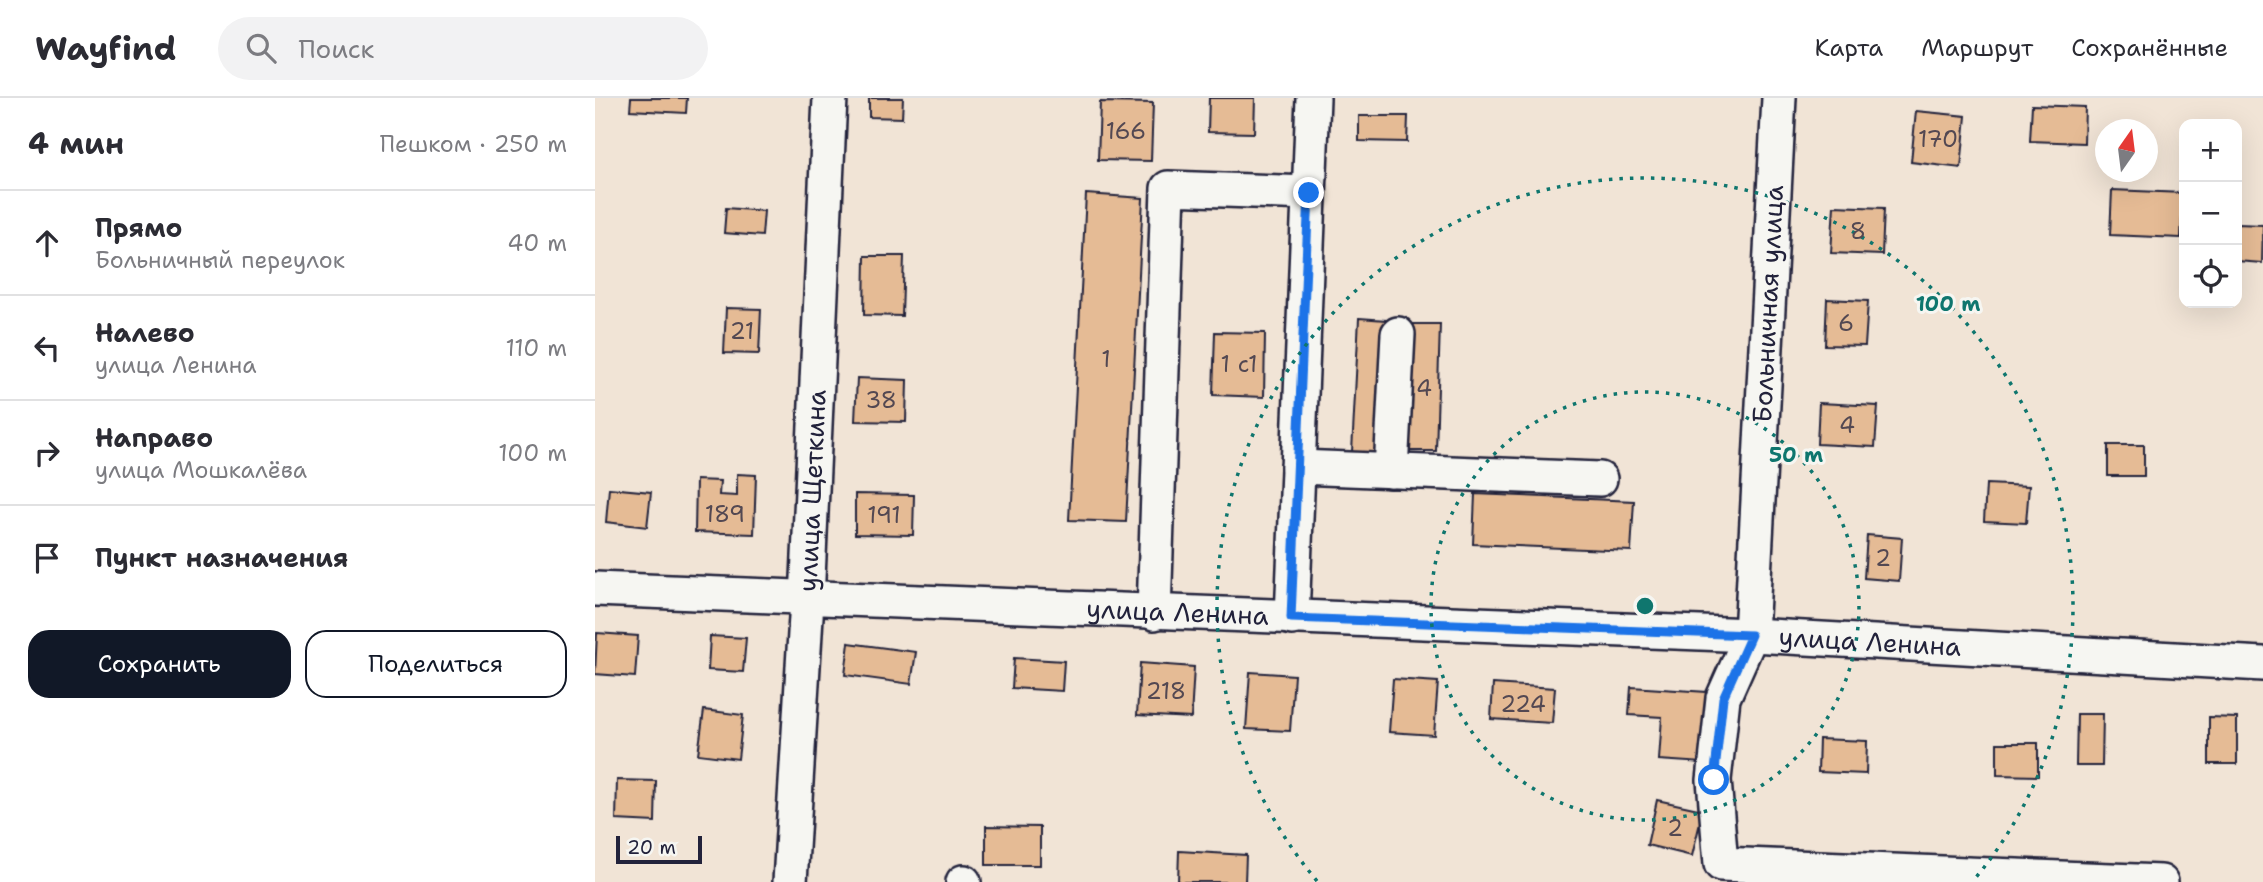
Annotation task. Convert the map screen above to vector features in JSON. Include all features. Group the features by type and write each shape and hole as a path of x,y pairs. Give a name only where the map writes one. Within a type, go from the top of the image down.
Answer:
{"street":[{"name":"улица Щеткина","path":"790,882 807,600 830,98"},
{"path":"1291,618 1313,98"},
{"name":"Больничная улица","path":"1751,635 1779,98"},
{"path":"1154,613 1168,188 1309,193"},
{"path":"1391,471 1398,334"},
{"path":"1298,467 1600,479"},
{"name":"улица Ленина","path":"595,589 807,600 1751,635 2263,664"},
{"path":"1751,635 1723,698 1714,780 1721,864 2161,882"}],"building":[{"path":"631,98 687,98 686,113 630,110"},
{"path":"869,98 903,98 902,118 869,117"},
{"path":"1209,98 1255,98 1254,133 1208,132"},
{"path":"1100,102 1153,103 1151,161 1098,160"},
{"path":"2032,105 2085,107 2084,143 2030,141"},
{"path":"1916,111 1966,116 1961,168 1911,162"},
{"path":"1359,116 1408,116 1407,142 1359,141"},
{"path":"2112,190 2179,193 2179,238 2110,235"},
{"path":"1086,194 1143,198 1126,522 1069,520"},
{"path":"1834,206 1884,208 1882,255 1831,253"},
{"path":"726,208 764,211 762,236 724,233"},
{"path":"2242,224 2263,225 2262,263 2242,261"},
{"path":"865,256 904,256 902,316 864,315"},
{"path":"1827,299 1868,301 1865,346 1825,345"},
{"path":"726,308 761,309 759,354 724,353"},
{"path":"1359,318 1386,320 1379,453 1352,452"},
{"path":"1411,324 1440,324 1436,451 1407,451"},
{"path":"1215,332 1265,333 1264,397 1213,395"},
{"path":"857,378 907,380 906,422 855,421"},
{"path":"1819,403 1878,406 1875,447 1817,444"},
{"path":"2108,445 2144,445 2144,476 2108,476"},
{"path":"737,474 756,475 754,534 695,532 696,480 720,481 719,495 737,496"},
{"path":"1986,484 2029,486 2026,523 1984,521"},
{"path":"609,488 651,492 647,527 606,522"},
{"path":"855,494 914,495 913,535 855,534"},
{"path":"1475,494 1634,501 1631,551 1473,544"},
{"path":"1867,535 1902,538 1899,581 1864,578"},
{"path":"597,633 638,636 635,677 595,674"},
{"path":"710,636 746,638 743,672 708,670"},
{"path":"849,643 916,652 911,684 845,675"},
{"path":"1014,658 1064,661 1062,691 1012,688"},
{"path":"1140,663 1194,667 1191,718 1137,715"},
{"path":"1250,672 1294,675 1290,731 1246,729"},
{"path":"1393,679 1438,682 1434,735 1389,732"},
{"path":"1493,684 1555,688 1552,723 1491,719"},
{"path":"1631,687 1707,692 1703,763 1659,760 1662,717 1629,715"},
{"path":"704,710 743,715 738,759 698,754"},
{"path":"2077,714 2103,714 2102,766 2076,766"},
{"path":"2209,717 2237,718 2237,764 2209,764"},
{"path":"1819,739 1867,741 1866,774 1818,772"},
{"path":"1997,743 2038,743 2038,776 1997,775"},
{"path":"617,780 656,781 655,822 616,820"},
{"path":"1657,800 1703,810 1692,856 1647,845"},
{"path":"986,826 1040,827 1040,865 986,865"},
{"path":"1179,851 1246,855 1245,882 1178,882"}],"route":[{"path":"1309,193 1291,618 1751,635 1723,698 1714,780"}]}
